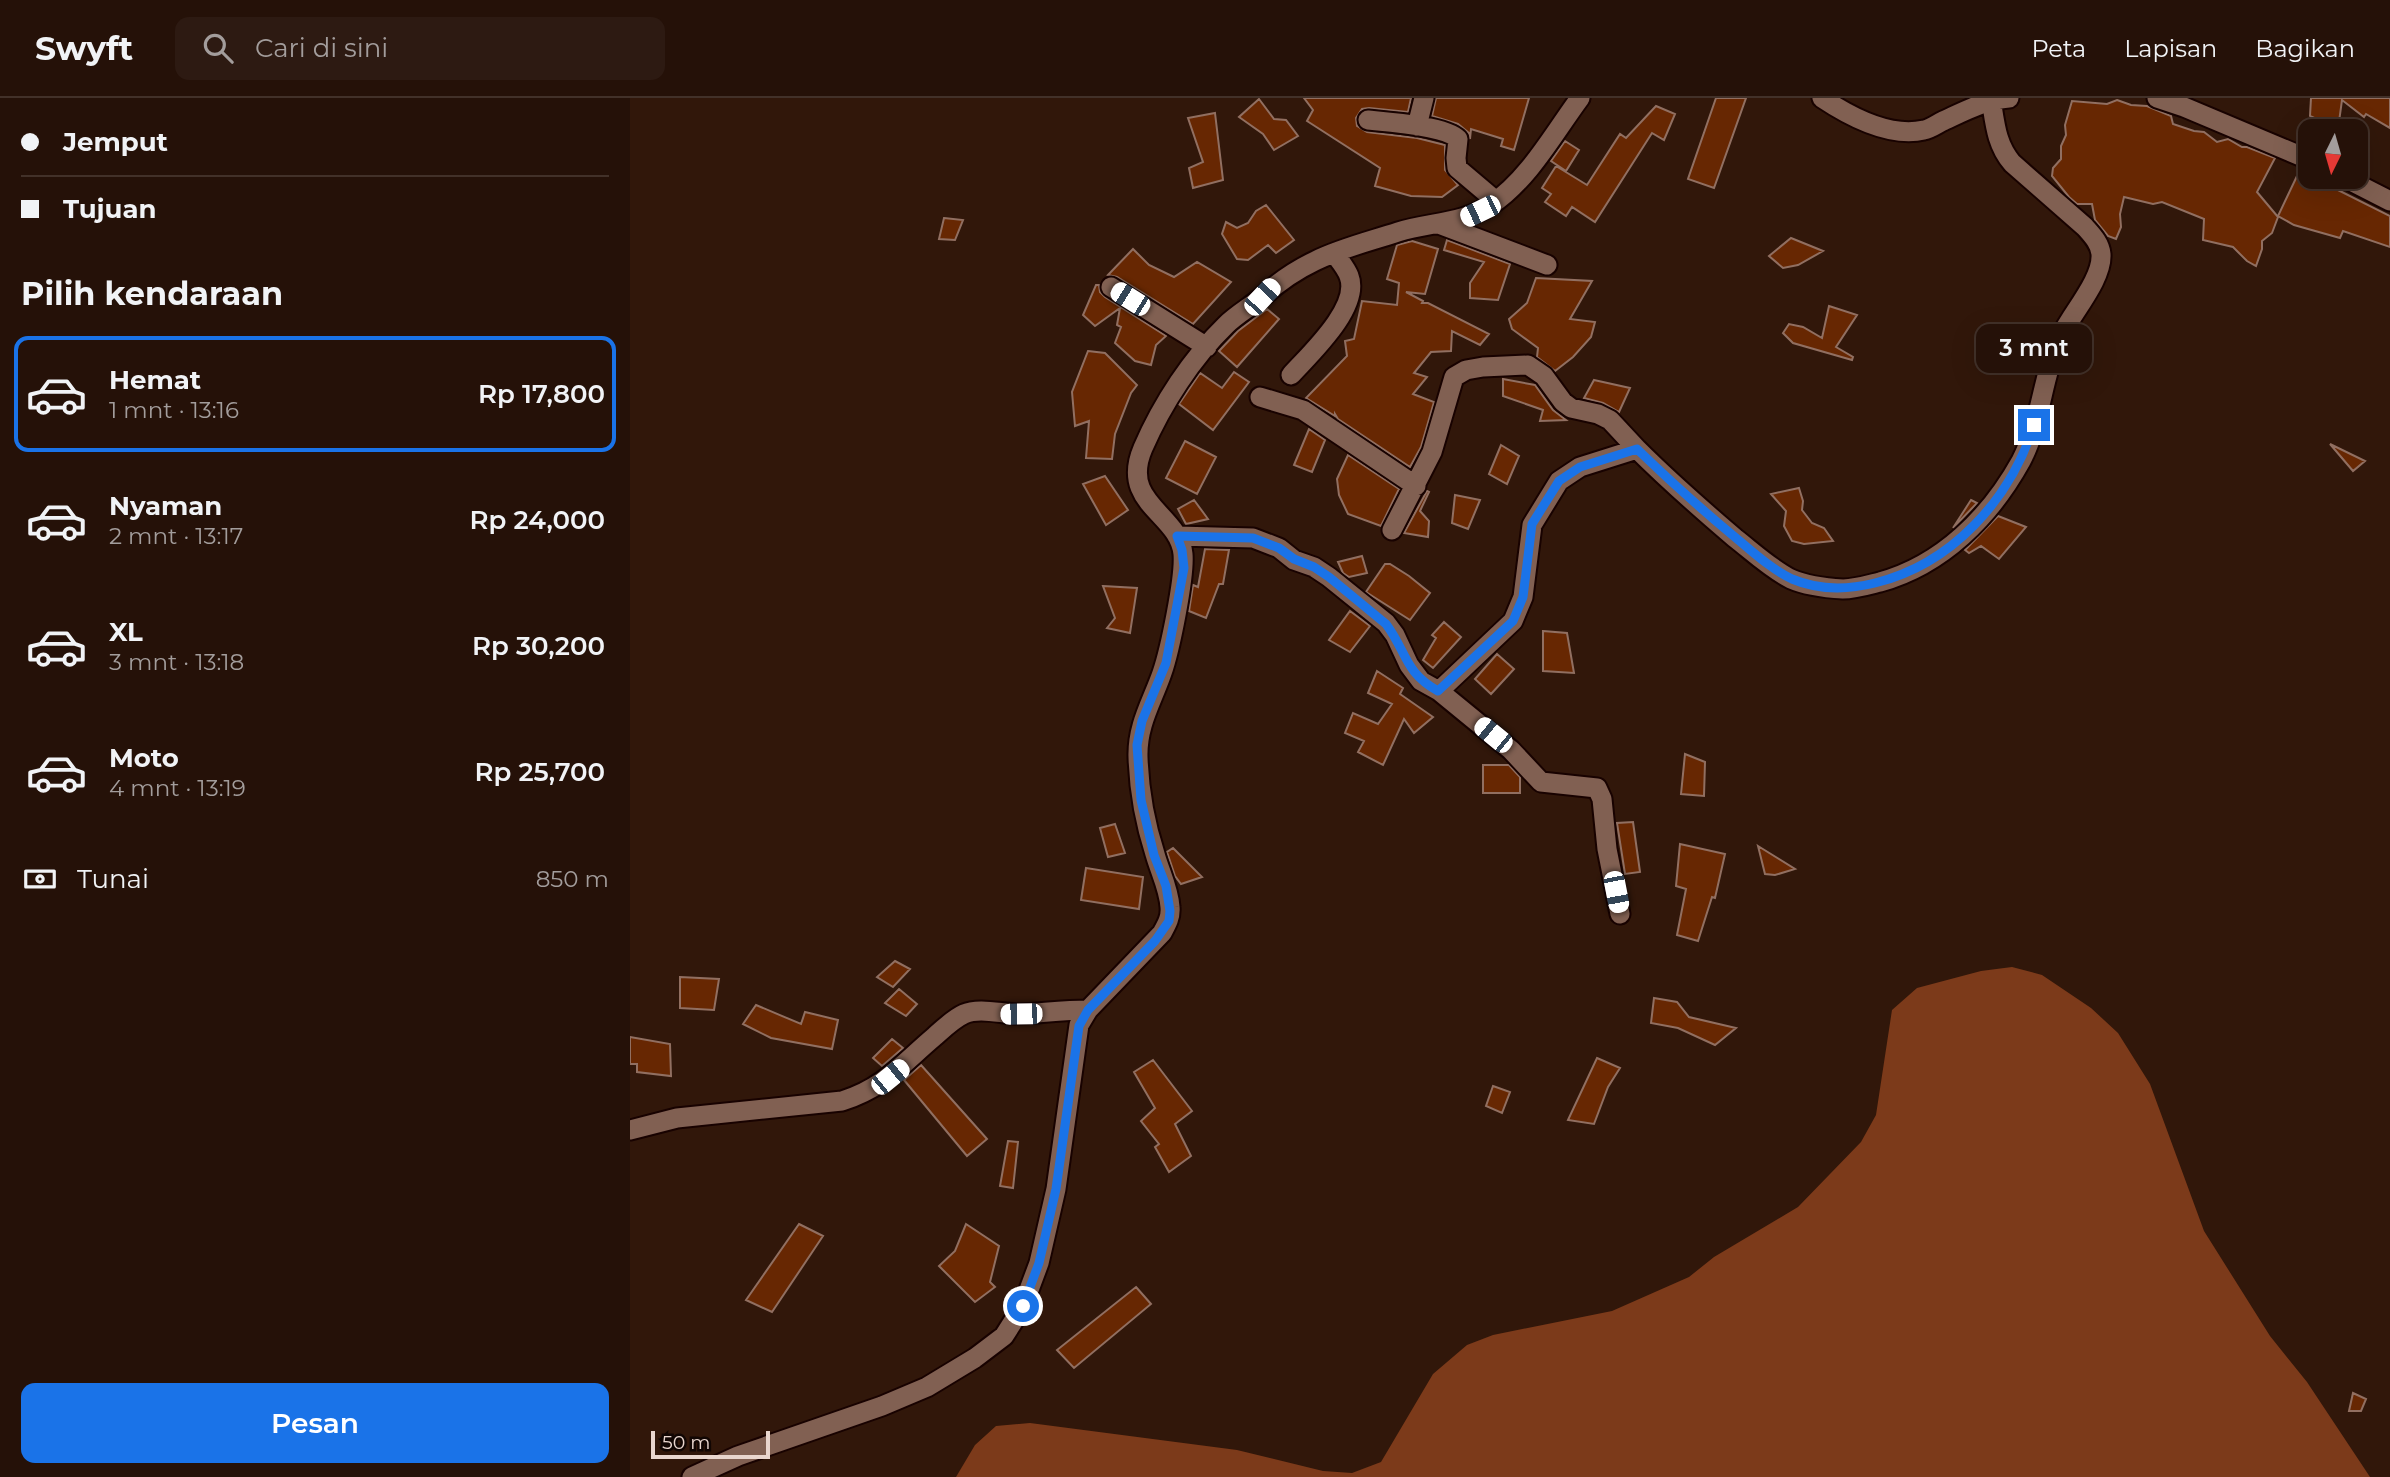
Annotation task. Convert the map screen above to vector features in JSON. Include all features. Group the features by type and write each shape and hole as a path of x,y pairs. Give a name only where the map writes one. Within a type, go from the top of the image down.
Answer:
{"street":[{"path":"1417,126 1424,98"},
{"path":"692,1477 738,1456 882,1406 926,1387 975,1358 1004,1336 1023,1306 1039,1263 1056,1189 1076,1035 1088,1010 1155,941 1169,921 1168,894 1154,855 1141,800 1137,745 1142,721 1166,663 1184,568 1177,536 1145,500 1138,477 1138,459 1158,418 1207,346 1226,325 1273,285 1315,260 1404,230 1467,217 1496,201 1517,181 1580,98"},
{"path":"1392,530 1432,452 1454,377 1466,370 1483,366 1528,365 1544,376 1563,402 1571,408 1598,414 1610,420 1703,511 1767,564 1790,578 1814,586 1846,589 1896,578 1927,563 1967,533 1996,498 2021,460 2056,345 2067,322 2087,292 2101,252 2085,227 2021,172 2002,152 1998,143 2000,99 1923,130 1899,130 1862,120 1822,98"},
{"path":"2157,98 2298,155"},
{"path":"1368,120 1417,126 1456,136 1457,168 1496,201"},
{"path":"2366,189 2390,201"},
{"path":"1439,224 1547,265"},
{"path":"1291,375 1321,342 1347,306 1350,296 1349,276 1334,253"},
{"path":"1111,287 1207,346"},
{"path":"1260,397 1303,410 1416,486"},
{"path":"1438,691 1513,621 1523,597 1532,524 1559,481 1580,467 1637,449"},
{"path":"1177,536 1253,538 1279,548 1294,559 1314,567 1386,624 1421,681 1438,691 1511,750 1541,782 1590,786 1599,790 1620,914"},
{"path":"630,1130 677,1118 842,1101 868,1093 965,1013 1021,1014 1088,1010"}],"shaded area":[{"path":"2012,967 2042,975 2091,1008 2118,1033 2150,1084 2204,1231 2270,1336 2307,1382 2370,1477 956,1477 975,1445 996,1426 1030,1423 1237,1450 1323,1471 1352,1473 1381,1462 1433,1374 1467,1345 1493,1335 1612,1311 1689,1277 1714,1257 1798,1207 1861,1142 1876,1115 1892,1010 1917,988 1981,971"}],"building":[{"path":"1304,98 1411,98 1408,112 1362,109 1356,118 1357,126 1367,132 1417,138 1445,145 1445,170 1458,185 1442,197 1411,196 1375,186 1380,168 1307,121 1313,110"},
{"path":"1436,98 1529,98 1514,150 1501,146 1503,139 1471,129 1470,139 1469,133 1458,124 1432,116"},
{"path":"1716,98 1746,98 1714,188 1688,179"},
{"path":"2311,98 2390,98 2390,128 2366,114 2364,117 2342,100 2339,119 2316,119 2310,116"},
{"path":"1259,99 1274,119 1286,120 1298,136 1274,150 1263,134 1239,117"},
{"path":"2117,100 2131,105 2147,106 2171,116 2173,124 2204,132 2217,142 2228,139 2242,147 2275,158 2257,192 2278,217 2272,233 2262,241 2256,266 2233,247 2203,240 2204,219 2162,202 2153,204 2124,197 2120,214 2121,227 2116,239 2108,236 2095,220 2092,204 2077,204 2069,197 2052,176 2053,168 2061,159 2061,146 2066,135 2065,125 2072,101 2107,104"},
{"path":"1656,106 1675,114 1664,140 1652,133 1595,222 1572,207 1566,216 1545,202 1551,194 1542,188 1556,166 1587,185 1620,134 1626,138"},
{"path":"1215,113 1223,180 1193,188 1189,168 1203,162 1188,118"},
{"path":"1565,141 1579,150 1566,171 1551,161"},
{"path":"2297,176 2298,189 2336,189 2390,216 2390,247 2343,231 2340,238 2294,225 2278,216"},
{"path":"1266,205 1294,240 1276,253 1268,245 1248,260 1237,259 1222,234 1226,222 1237,228 1248,223 1256,211"},
{"path":"944,218 963,220 955,240 939,239"},
{"path":"1791,238 1823,251 1798,265 1783,268 1769,256"},
{"path":"1447,240 1510,264 1498,300 1470,298 1470,283 1484,262 1444,250"},
{"path":"1412,241 1438,249 1425,294 1406,292 1423,301 1422,303 1428,303 1489,334 1480,345 1452,331 1451,351 1431,352 1414,373 1427,377 1413,394 1434,402 1421,447 1410,467 1338,419 1335,414 1306,398 1347,356 1345,341 1354,339 1362,301 1397,305 1399,283 1387,279 1397,245"},
{"path":"1133,249 1149,265 1174,277 1197,262 1231,282 1193,324 1117,277 1108,275"},
{"path":"1536,278 1592,281 1570,319 1595,322 1591,337 1573,357 1555,371 1537,357 1538,348 1512,329 1509,319 1527,303"},
{"path":"1096,285 1099,285 1100,292 1105,297 1166,336 1156,345 1151,365 1135,361 1115,343 1121,327 1117,325 1120,308 1095,326 1083,315"},
{"path":"1829,306 1857,315 1836,347 1853,357 1852,360 1793,343 1783,333 1789,324 1803,327 1822,338"},
{"path":"1267,309 1279,319 1237,367 1219,351 1238,331"},
{"path":"2000,329 2014,335 2001,356 1987,347"},
{"path":"1088,351 1105,353 1137,385 1131,393 1115,434 1112,459 1086,458 1089,421 1075,426 1072,392"},
{"path":"1234,372 1249,382 1213,430 1179,404 1200,373 1222,388"},
{"path":"1503,379 1535,385 1553,410 1566,420 1540,421 1543,410 1503,396"},
{"path":"1594,380 1630,388 1619,412 1603,403 1584,398"},
{"path":"1309,429 1325,440 1312,472 1294,465"},
{"path":"1185,441 1216,457 1197,494 1166,478"},
{"path":"2330,444 2365,461 2353,471"},
{"path":"1501,445 1519,456 1507,484 1489,474"},
{"path":"1348,455 1399,489 1381,526 1348,514 1339,495 1337,479"},
{"path":"1105,476 1128,510 1106,525 1083,484"},
{"path":"1799,488 1803,501 1802,510 1812,523 1824,528 1833,541 1804,544 1792,541 1784,526 1786,511 1771,494"},
{"path":"1427,491 1429,492 1420,511 1429,521 1428,537 1404,533"},
{"path":"1455,495 1480,500 1468,529 1452,523"},
{"path":"1194,500 1208,519 1186,524 1178,509"},
{"path":"1971,500 1977,503 1953,528"},
{"path":"1998,516 2026,527 1999,559 1981,546 1969,553 1965,550"},
{"path":"1205,549 1229,550 1223,584 1219,584 1206,618 1189,611 1193,585 1198,587"},
{"path":"1362,556 1367,573 1349,577 1343,573 1338,562"},
{"path":"1385,564 1390,564 1409,576 1430,593 1410,620 1366,592"},
{"path":"1103,586 1137,588 1130,633 1107,628 1115,618"},
{"path":"1350,611 1370,626 1350,652 1329,640"},
{"path":"1444,622 1461,637 1433,668 1423,660 1436,638 1432,635"},
{"path":"1543,631 1567,633 1574,673 1543,671"},
{"path":"1497,654 1514,669 1491,694 1475,679"},
{"path":"1377,671 1403,688 1400,694 1433,717 1414,733 1404,719 1383,765 1358,752 1364,741 1345,733 1353,713 1378,724 1392,704 1368,693"},
{"path":"1685,754 1705,762 1704,796 1681,794"},
{"path":"1483,765 1509,765 1520,777 1520,793 1483,793"},
{"path":"1633,822 1640,872 1625,874 1617,823"},
{"path":"1115,824 1125,853 1108,857 1100,828"},
{"path":"1680,844 1725,854 1715,898 1712,897 1698,941 1677,935 1686,889 1676,886"},
{"path":"1758,846 1795,869 1775,875 1765,874"},
{"path":"1173,848 1202,877 1181,884 1175,876 1167,852"},
{"path":"1086,868 1143,877 1139,909 1081,900"},
{"path":"895,961 910,969 893,987 877,977"},
{"path":"680,977 719,979 714,1010 680,1008"},
{"path":"899,989 917,1004 906,1016 885,1003"},
{"path":"1654,998 1677,1002 1689,1017 1736,1028 1715,1045 1678,1028 1651,1023"},
{"path":"756,1005 801,1024 805,1012 838,1020 832,1049 771,1038 743,1024"},
{"path":"630,1037 670,1044 671,1076 637,1072 637,1064 630,1064"},
{"path":"892,1039 903,1048 882,1066 873,1058"},
{"path":"1597,1058 1620,1068 1608,1087 1594,1124 1568,1120"},
{"path":"1153,1060 1192,1111 1175,1124 1191,1156 1169,1172 1155,1147 1159,1144 1141,1121 1155,1108 1134,1072"},
{"path":"921,1065 987,1139 967,1156 904,1080"},
{"path":"1493,1086 1510,1092 1502,1113 1486,1106"},
{"path":"1008,1141 1018,1142 1013,1188 1000,1186"},
{"path":"799,1224 823,1236 772,1312 746,1300"},
{"path":"966,1224 999,1246 990,1282 995,1287 975,1302 939,1266 955,1251"},
{"path":"1136,1287 1151,1304 1074,1368 1057,1350"},
{"path":"2353,1393 2366,1399 2361,1411 2349,1411"}],"route":[{"path":"1023,1306 1039,1263 1056,1189 1079,1026 1088,1010 1155,941 1169,921 1170,902 1154,855 1141,800 1137,745 1142,721 1166,663 1184,568 1177,536 1253,538 1279,548 1294,559 1314,567 1386,624 1421,681 1438,691 1513,621 1523,597 1532,524 1559,481 1580,467 1637,449 1661,474 1767,564 1790,578 1814,586 1846,589 1911,572 1953,546 1996,498 2021,460 2034,425"}]}
